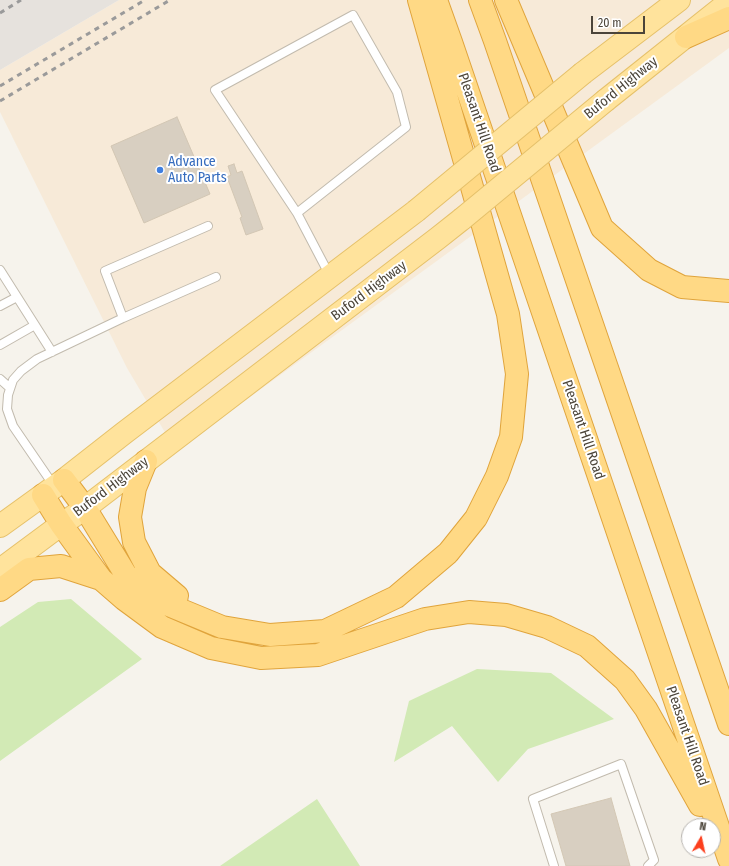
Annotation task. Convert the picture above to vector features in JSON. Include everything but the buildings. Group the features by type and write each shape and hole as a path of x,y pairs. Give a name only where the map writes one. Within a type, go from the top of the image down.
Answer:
{"highway":[{"path":"54,487 85,508 126,575 164,603 222,627 270,635 325,631 396,597 448,554 476,518 497,476 510,437 517,374 508,314 419,0"},
{"name":"Pleasant Hill Road","path":"436,0 454,49 728,856"},
{"path":"480,0 729,724"},
{"path":"506,0 602,228 649,270 676,284 682,287 729,292"},
{"path":"686,37 729,18"},
{"path":"146,461 135,488 130,517 134,542 150,573 175,596 226,617 268,623 315,620 396,597"},
{"path":"54,487 61,524 101,579 124,599 162,627 211,648 262,658 318,655 425,619 469,612 506,615 547,627 587,646 625,680 646,709 707,818"},
{"path":"0,590 29,569 61,566 101,579"},
{"path":"721,843 728,856"}],"main road":[{"path":"0,526 54,487 416,211 583,73 679,0"},
{"name":"Buford Highway","path":"0,570 61,524 85,508 438,238 606,100 729,2"}],"lane":[{"path":"297,213 406,127 397,92 352,15 215,90 297,213 330,276"},
{"path":"123,318 104,271 208,226"},
{"path":"1,275 52,352"},
{"path":"54,487 13,426 8,409 8,395 13,380 21,370 37,359 123,318 216,277"},
{"path":"0,306 17,297"},
{"path":"0,345 35,326"},
{"path":"0,379 10,388"},
{"path":"554,866 532,799 621,764 654,860 648,866"}],"shaded area":[{"path":"0,0 119,0 0,70"},
{"path":"119,0 729,0 729,48 176,451 127,368 0,112 0,70"}],"green space":[{"path":"71,599 142,659 0,761 0,627 38,602"},
{"path":"477,669 551,673 614,719 528,749 498,782 452,726 394,762 409,701"},
{"path":"317,799 360,866 220,866"}],"railway":[{"path":"0,13 21,0"},
{"path":"0,86 145,0"},
{"path":"0,101 170,0"}],"place":[{"name":"Advance Auto Parts","path":"160,170"}]}
